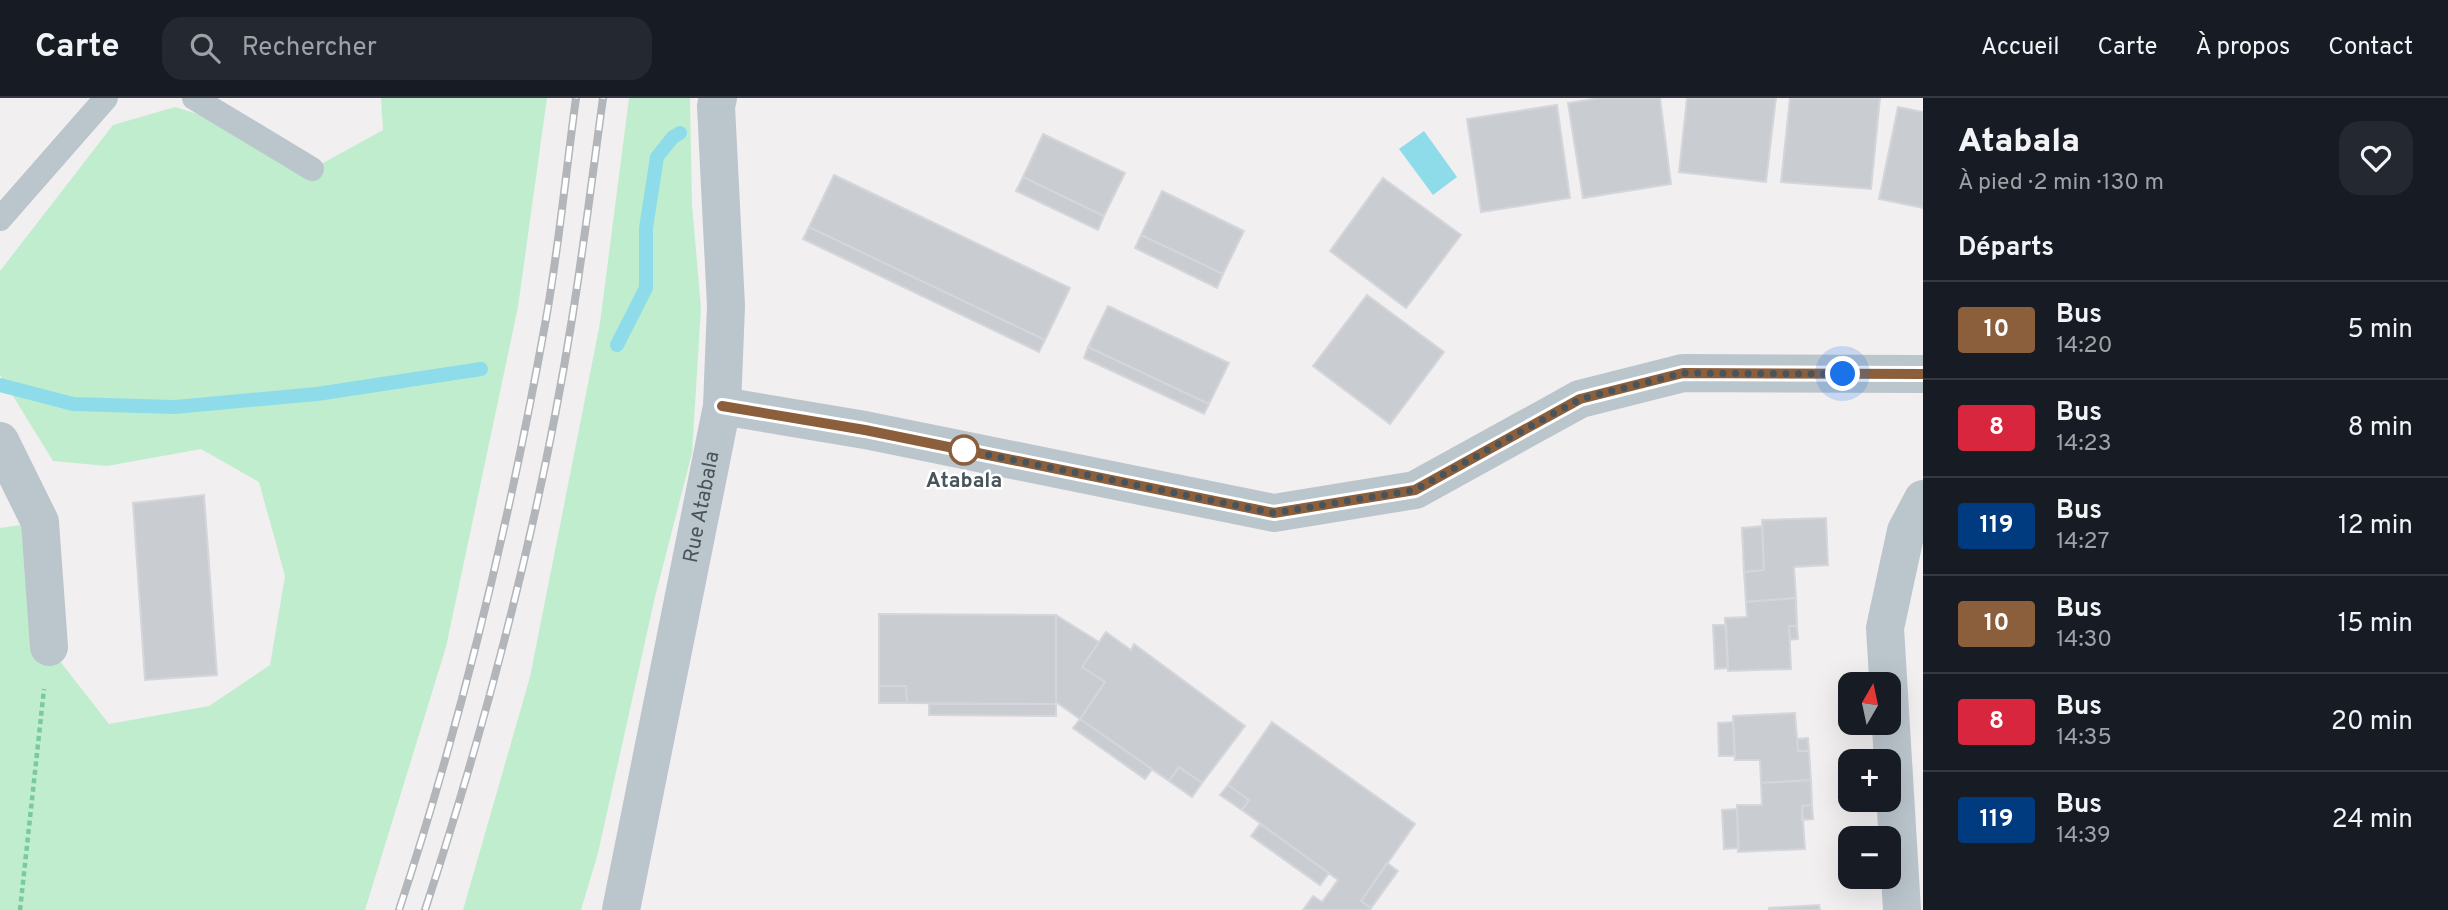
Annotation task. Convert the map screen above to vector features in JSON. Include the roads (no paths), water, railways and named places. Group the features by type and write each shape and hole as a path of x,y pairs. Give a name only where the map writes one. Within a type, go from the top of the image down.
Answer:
{"street":[{"name":"Rue Atabala","path":"621,910 722,406 726,306 716,106 718,98"},
{"path":"722,406 865,430 1274,513 1415,490 1580,399 1683,373 1923,374"},
{"path":"0,441 40,522 49,647"},
{"path":"1902,910 1885,628 1906,531 1923,499"}],"lane":[{"path":"0,219 106,98"},
{"path":"194,98 312,169"}],"water":[{"path":"1424,131 1457,177 1433,195 1399,149"}],"waterway":[{"path":"617,345 646,288 646,228 657,157 673,137 680,133"},
{"path":"0,385 73,404 175,407 317,394 481,369"}],"railway":[{"path":"399,910 444,764 501,543 551,292 576,98"},
{"path":"425,910 491,691 528,543 572,319 603,98"}],"place":[{"name":"Atabala","path":"964,450"}]}
